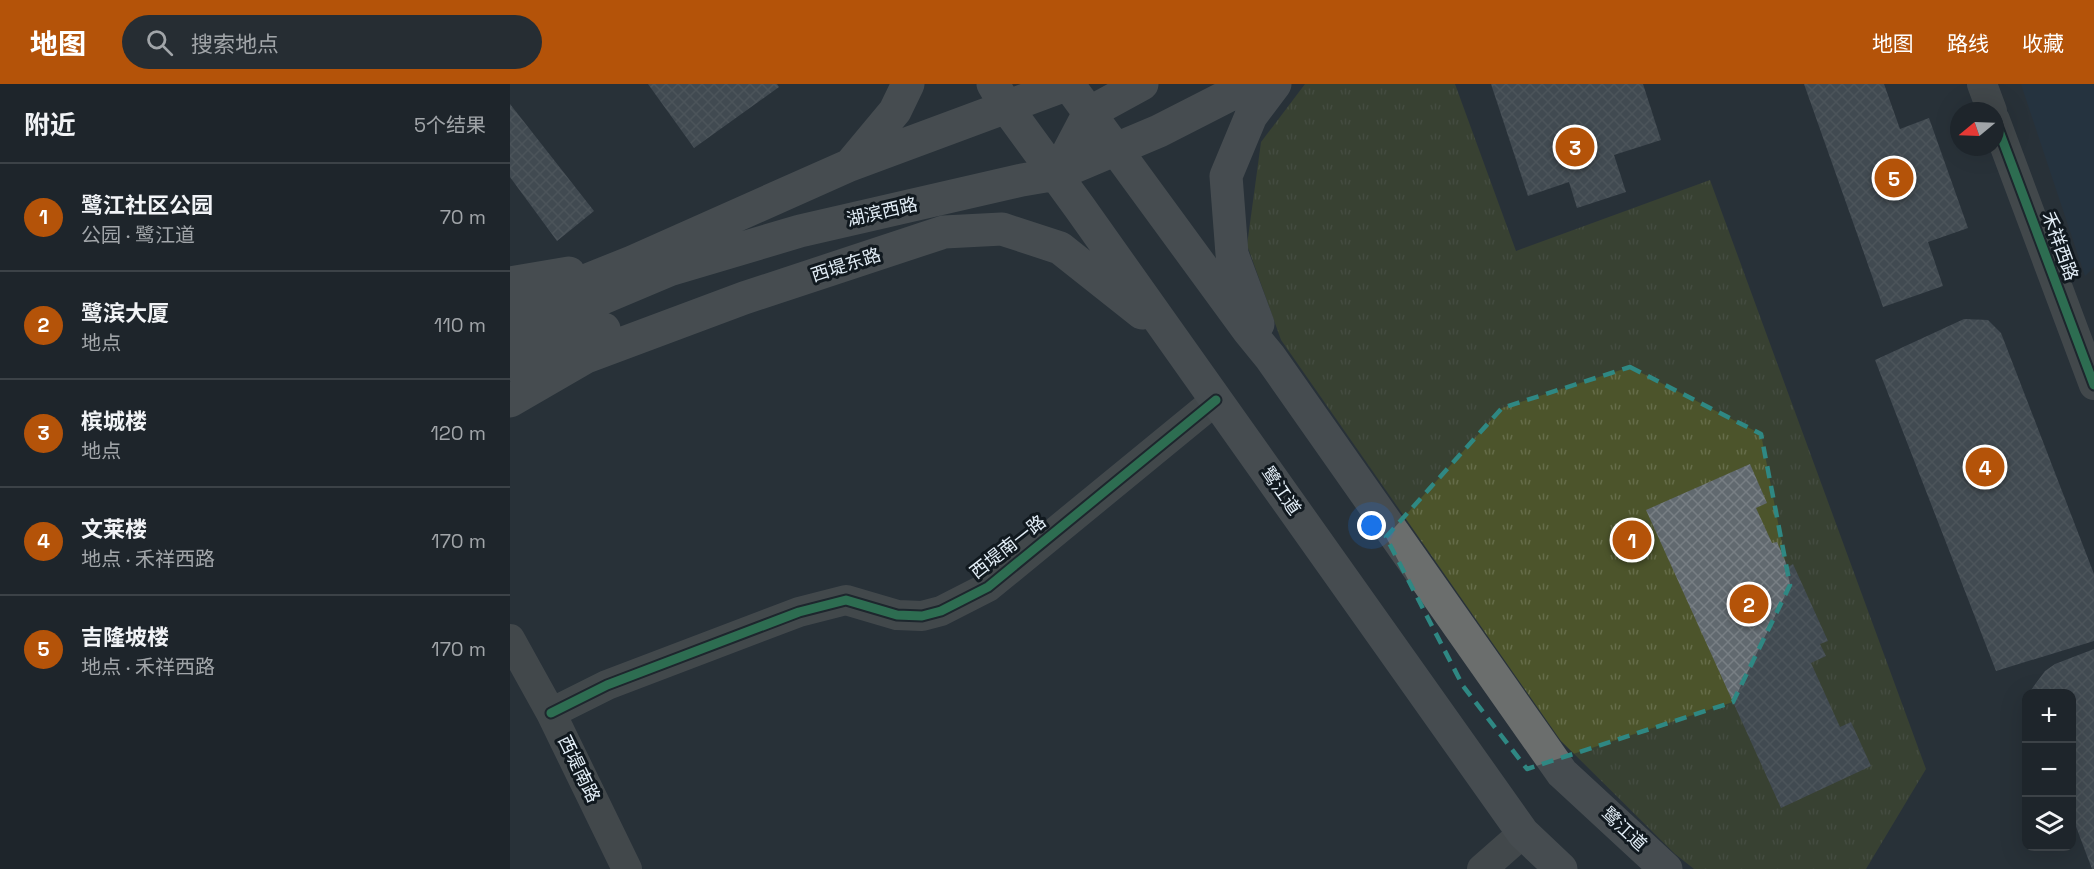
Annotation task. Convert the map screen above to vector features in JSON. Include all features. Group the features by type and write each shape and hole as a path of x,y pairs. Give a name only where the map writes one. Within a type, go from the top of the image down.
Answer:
{"main road":[{"path":"850,165 895,111 908,84"},
{"path":"510,311 632,262 1000,96 1068,84"},
{"name":"鹭江道","path":"1068,84 1270,357 1563,773 1666,869"},
{"path":"1057,174 1089,113 1142,84"},
{"name":"湖滨西路","path":"510,337 680,266 800,231 1057,174 1159,131 1251,84"},
{"path":"1270,357 1232,254 1226,176 1251,116 1275,84"},
{"name":"鹭江道","path":"1000,96 1523,833 1561,869"},
{"name":"西堤东路","path":"510,401 586,357 744,298 944,232 1002,229 1060,248 1171,336"},
{"path":"510,283 632,262"},
{"path":"510,365 688,298 840,267"}],"street":[{"path":"1982,84 1989,102"},
{"name":"禾祥西路","path":"2004,144 2094,384"},
{"name":"西堤南一路","path":"551,713 607,685 799,612 846,600 897,615 922,616 941,611 988,587 1216,400"},
{"name":"西堤南路","path":"510,639 551,713 627,869"},
{"path":"1482,869 1523,833"}],"highlighted area":[{"path":"1630,367 1761,434 1790,585 1733,702 1527,769 1463,686 1386,537 1502,408"}],"shaded area":[{"path":"2021,84 2094,84 2094,267 2085,276"}],"green space":[{"path":"1305,84 1455,84 1516,251 1710,180 1926,769 1866,869 1694,869 1675,854 1561,741 1281,340 1247,245 1261,142"}],"building":[{"path":"648,84 777,84 779,87 694,148"},
{"path":"1491,84 1643,84 1661,140 1614,155 1626,192 1577,208 1569,182 1528,196"},
{"path":"1804,84 1884,84 1900,129 1929,118 1968,228 1928,242 1943,286 1883,307"},
{"path":"510,104 594,211 557,241 510,177"},
{"path":"1964,319 1988,320 2001,333 2094,574 2094,641 1996,671 1875,360"},
{"path":"1750,464 1767,503 1756,508 1772,543 1777,542 1788,567 1793,564 1828,641 1820,644 1826,656 1811,663 1840,727 1851,722 1871,766 1781,808 1646,510"},
{"path":"2094,649 2094,869 2092,869 2076,827 2076,689 2032,689 2045,671 2055,664"}],"cycle path":[{"path":"2004,144 2094,385"},
{"path":"551,713 607,685 799,612 846,600 897,615 922,616 941,611 988,587 1216,400"}],"place":[{"name":"槟城楼","path":"1575,147"},
{"name":"吉隆坡楼","path":"1894,178"},
{"name":"文莱楼","path":"1985,467"},
{"name":"鹭江社区公园","path":"1632,540"},
{"name":"鹭滨大厦","path":"1749,604"}]}
